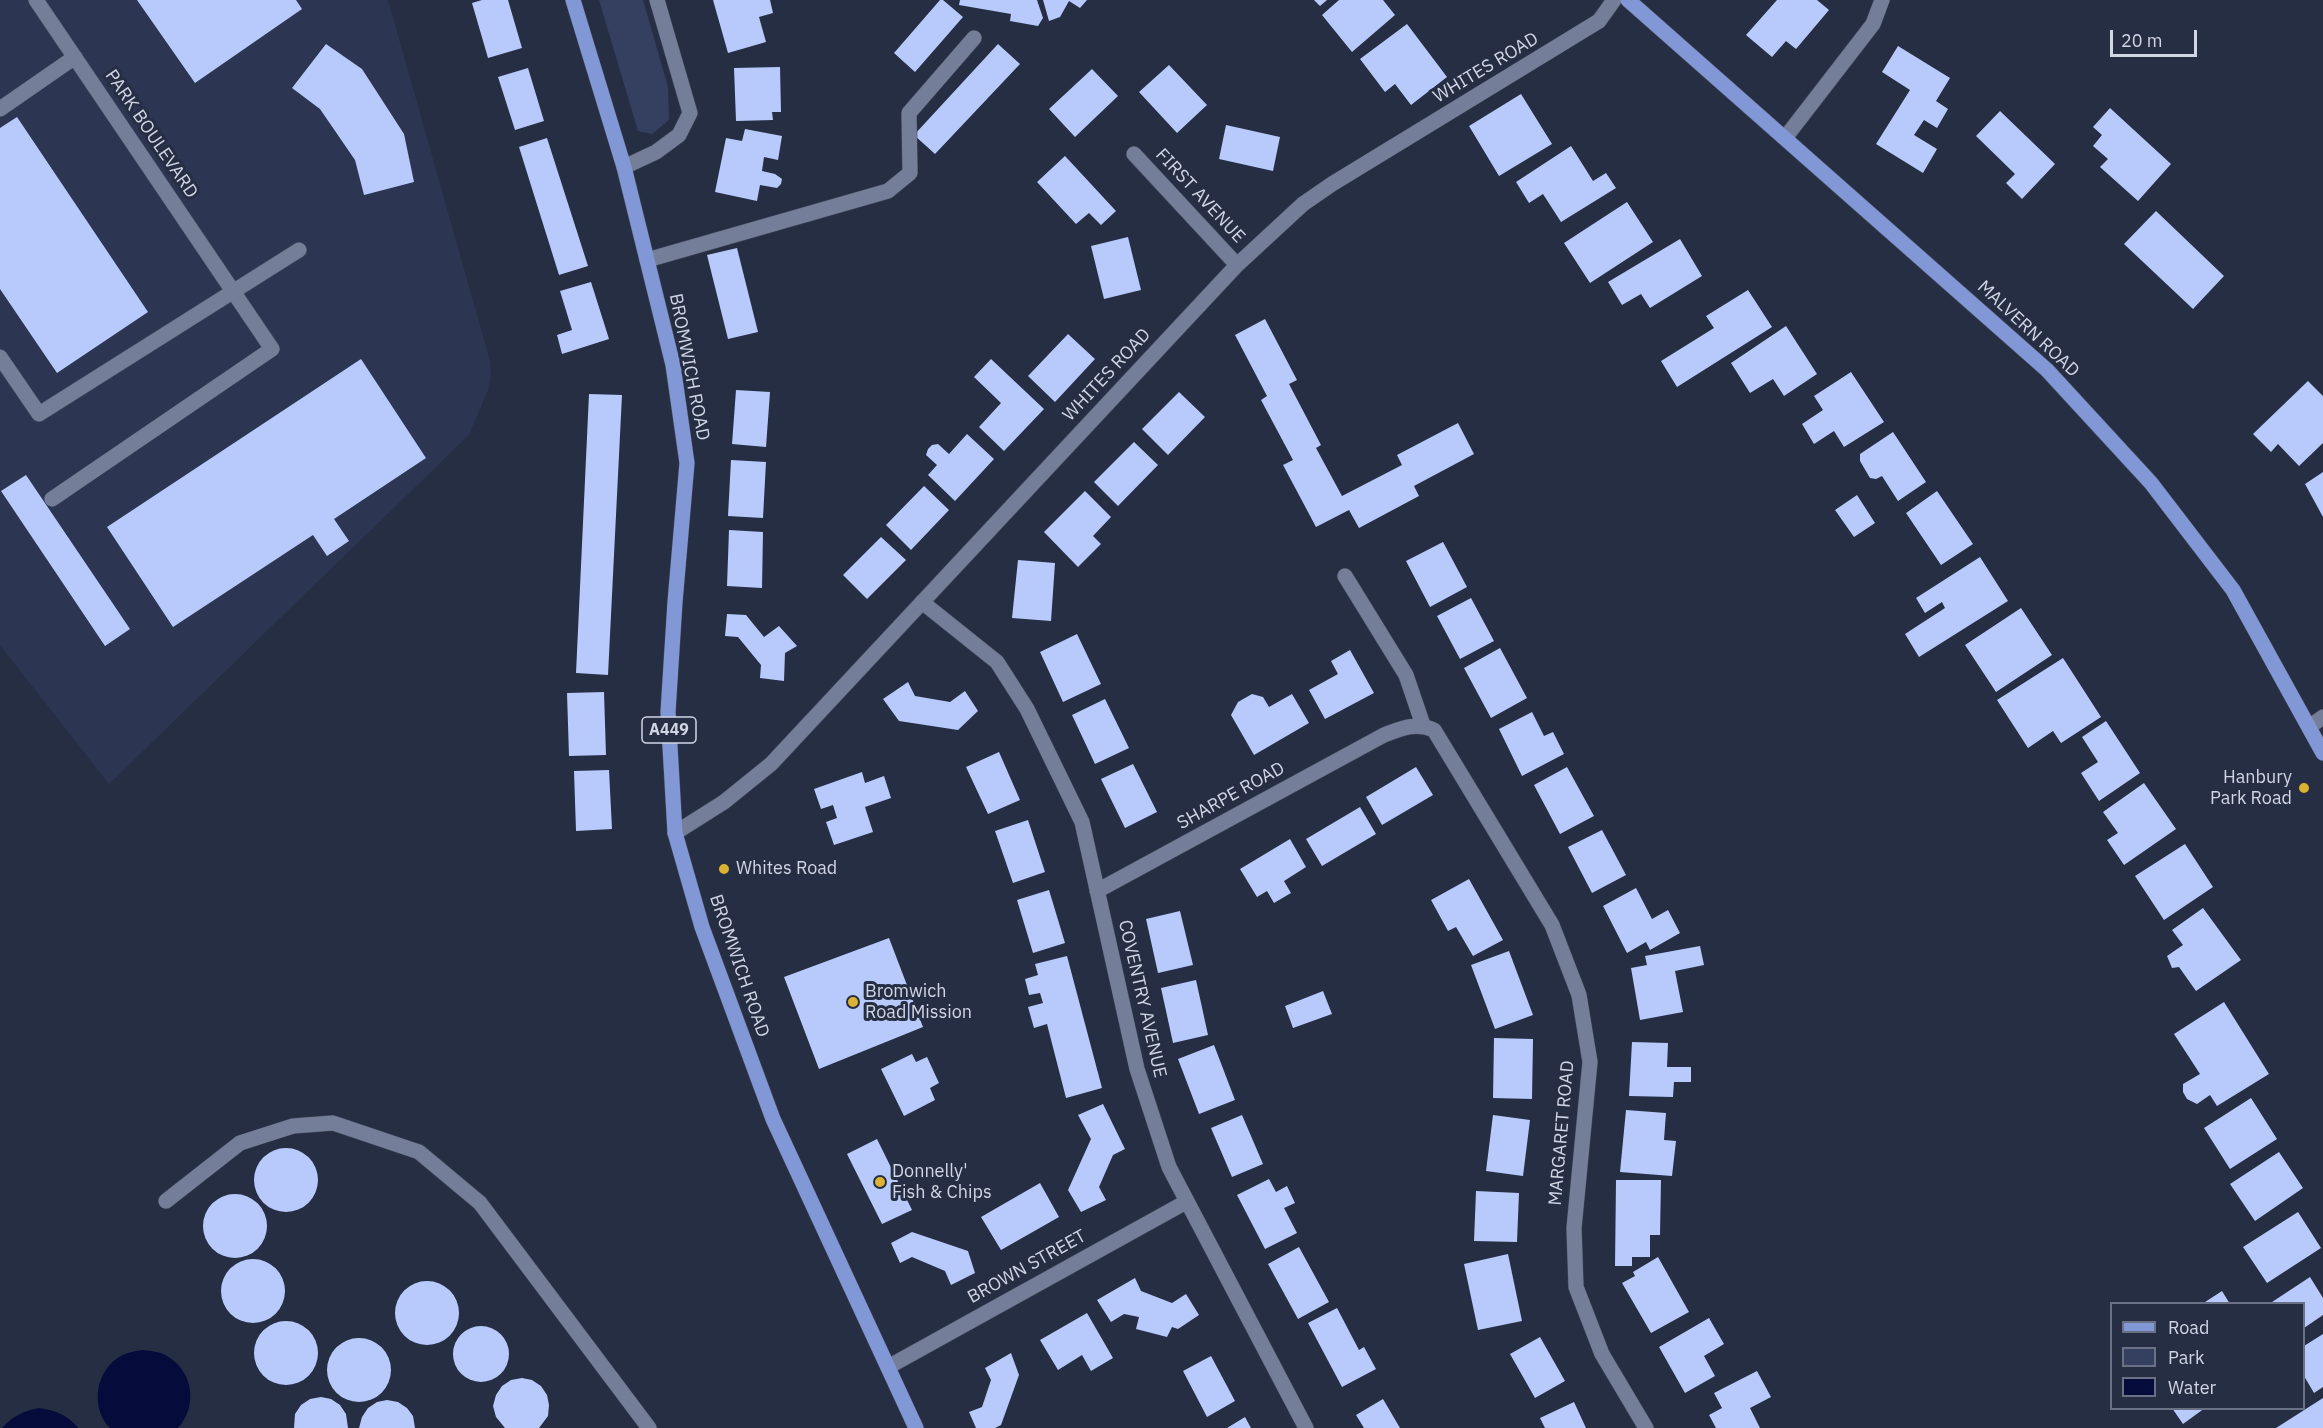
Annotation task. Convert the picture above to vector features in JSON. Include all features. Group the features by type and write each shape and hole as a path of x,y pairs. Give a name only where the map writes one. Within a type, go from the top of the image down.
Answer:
{"main road":[{"name":"BROMWICH ROAD","path":"573,0 624,167 673,365 687,463 668,712 675,833 702,927 773,1119 916,1428"},
{"name":"MALVERN ROAD","path":"1628,0 2047,370 2151,483 2233,590 2323,753"}],"street":[{"name":"PARK BOULEVARD","path":"36,0 272,349 52,499"},
{"path":"624,167 656,152 679,135 690,113 657,0"},
{"name":"WHITES ROAD","path":"675,833 724,802 771,764 1237,265 1303,204 1599,21 1614,0"},
{"path":"1785,138 1874,24 1882,0"},
{"path":"647,260 888,191 910,173 909,113 974,38"},
{"path":"0,109 75,57"},
{"name":"FIRST AVENUE","path":"1134,154 1237,265"},
{"path":"0,357 39,414 299,250"},
{"name":"MARGARET ROAD","path":"1345,576 1406,675 1423,725 1434,730 1552,926 1579,995 1590,1062 1574,1228 1576,1287 1602,1354 1646,1428"},
{"name":"COVENTRY AVENUE","path":"922,602 997,662 1027,709 1082,822 1137,1069 1169,1167 1306,1428"},
{"path":"2309,727 2323,717"},
{"name":"SHARPE ROAD","path":"1097,891 1384,735 1403,727 1423,725"},
{"path":"166,1201 240,1143 292,1126 333,1123 419,1152 480,1203 649,1428"},
{"name":"BROWN STREET","path":"888,1367 1186,1202"}],"shaded area":[{"path":"0,0 388,0 490,361 491,373 488,390 469,435 109,784 0,645"}],"green space":[{"path":"599,0 643,0 668,87 669,120 652,134 638,131"}],"water":[{"path":"143,1350 161,1353 170,1358 184,1373 190,1391 190,1401 184,1420 178,1428 110,1428 104,1420 98,1402 98,1392 104,1374 109,1366 122,1355"},
{"path":"39,1408 61,1414 78,1428 2,1428 19,1415"}],"building":[{"path":"137,0 296,0 302,9 195,83"},
{"path":"482,0 508,0 522,48 488,58 472,3"},
{"path":"713,0 770,0 773,13 759,17 766,42 728,53"},
{"path":"940,0 963,17 915,72 894,53"},
{"path":"960,0 1037,0 1043,18 1038,26 1010,21 1011,14 959,5"},
{"path":"1043,0 1087,0 1080,8 1069,1 1060,17 1049,21"},
{"path":"1314,0 1327,0 1320,6"},
{"path":"1339,0 1383,0 1395,15 1352,52 1322,15"},
{"path":"1777,0 1817,0 1829,10 1796,49 1786,41 1772,57 1746,35"},
{"path":"1407,24 1447,77 1411,105 1395,84 1385,92 1360,59"},
{"path":"326,44 362,69 404,134 414,182 364,195 355,160 320,109 292,88"},
{"path":"998,44 1020,64 935,154 914,135"},
{"path":"1898,46 1950,78 1936,101 1948,109 1937,128 1924,120 1914,135 1937,149 1923,173 1876,144 1910,90 1882,72"},
{"path":"1169,65 1207,105 1177,133 1139,92"},
{"path":"780,67 781,112 772,112 773,120 736,121 734,68"},
{"path":"528,68 544,121 515,130 498,77"},
{"path":"1092,69 1118,96 1075,137 1049,109"},
{"path":"1521,94 1552,144 1499,176 1469,126"},
{"path":"2110,108 2171,164 2138,201 2100,167 2108,159 2093,146 2102,135 2093,127"},
{"path":"2000,111 2055,164 2022,199 2006,183 2015,174 1976,136"},
{"path":"17,117 148,312 57,373 0,289 0,128"},
{"path":"1226,125 1280,137 1273,171 1219,159"},
{"path":"745,129 782,136 778,160 764,157 762,171 775,174 782,179 781,184 777,188 760,185 757,201 715,192 726,138 742,141"},
{"path":"547,138 588,266 559,275 519,147"},
{"path":"1571,146 1593,181 1606,173 1616,188 1561,222 1543,194 1529,203 1516,182"},
{"path":"1065,156 1116,211 1101,225 1089,213 1076,224 1037,182"},
{"path":"1627,202 1653,242 1590,283 1564,243"},
{"path":"2156,211 2224,276 2193,309 2124,244"},
{"path":"1128,237 1141,290 1104,299 1091,246"},
{"path":"1680,239 1702,276 1650,308 1641,294 1622,305 1608,282"},
{"path":"737,248 758,332 728,339 707,255"},
{"path":"591,282 609,339 562,354 557,335 572,330 560,291"},
{"path":"1748,290 1772,327 1677,387 1661,361 1714,328 1706,316"},
{"path":"1265,319 1297,380 1289,384 1321,445 1316,448 1342,496 1402,465 1397,455 1458,423 1474,454 1414,486 1419,496 1359,528 1349,510 1316,527 1283,465 1293,460 1261,400 1267,396 1235,335"},
{"path":"1786,326 1817,374 1784,396 1773,379 1750,393 1731,363"},
{"path":"1068,334 1095,359 1055,402 1028,376"},
{"path":"361,359 426,458 334,519 349,541 327,556 313,535 173,627 107,527"},
{"path":"991,359 1044,409 1004,451 979,427 1001,403 974,377"},
{"path":"1851,372 1884,422 1844,447 1834,431 1814,444 1802,424 1823,410 1814,396"},
{"path":"2308,381 2323,396 2323,443 2299,466 2278,444 2271,452 2253,434"},
{"path":"736,390 770,392 766,447 732,444"},
{"path":"1179,392 1205,417 1168,455 1142,429"},
{"path":"589,394 622,395 608,675 576,673"},
{"path":"1893,432 1926,482 1898,501 1882,476 1876,479 1870,478 1860,461 1860,454"},
{"path":"967,434 994,459 955,501 928,475 937,465 926,455 932,445 938,444 949,454"},
{"path":"1134,442 1158,465 1118,506 1094,482"},
{"path":"731,460 766,462 763,518 728,516"},
{"path":"2323,472 2323,517 2305,484"},
{"path":"26,475 130,629 105,646 1,491"},
{"path":"924,486 949,510 911,550 886,525"},
{"path":"1085,491 1111,517 1093,536 1101,544 1078,567 1044,532"},
{"path":"1937,491 1973,544 1941,565 1906,513"},
{"path":"1857,495 1875,523 1854,537 1835,510"},
{"path":"729,530 763,532 762,588 727,586"},
{"path":"881,537 906,560 867,599 843,575"},
{"path":"1443,542 1467,587 1430,607 1406,561"},
{"path":"1980,557 2008,601 1919,657 1905,634 1945,608 1942,602 1925,613 1916,598"},
{"path":"1018,560 1055,563 1051,621 1012,618"},
{"path":"1471,598 1494,641 1460,659 1437,616"},
{"path":"2021,608 2052,655 1996,692 1965,645"},
{"path":"727,614 746,615 764,637 779,626 797,646 785,653 784,681 760,678 761,665 738,637 725,636"},
{"path":"1077,634 1101,684 1063,702 1040,652"},
{"path":"1500,648 1527,698 1491,718 1464,668"},
{"path":"1350,650 1374,693 1325,719 1309,690 1338,674 1331,661"},
{"path":"2063,658 2101,717 2061,743 2053,731 2028,748 1997,700"},
{"path":"908,682 915,696 950,702 965,691 978,711 958,730 899,721 883,699"},
{"path":"604,692 606,755 569,756 567,693"},
{"path":"1252,694 1263,697 1269,707 1292,694 1309,723 1254,755 1231,715 1238,702"},
{"path":"1105,699 1129,748 1095,764 1072,715"},
{"path":"1532,712 1544,736 1553,732 1564,754 1522,776 1499,729"},
{"path":"2106,721 2140,773 2099,801 2081,773 2098,762 2082,737"},
{"path":"999,752 1020,800 988,814 966,767"},
{"path":"1133,764 1157,812 1125,828 1101,779"},
{"path":"1416,767 1433,795 1382,825 1366,797"},
{"path":"1567,767 1594,816 1560,834 1534,785"},
{"path":"609,770 612,829 576,831 574,771"},
{"path":"862,772 865,783 884,776 891,798 865,807 873,832 834,845 826,822 837,818 833,805 821,809 814,789"},
{"path":"2144,783 2176,829 2124,865 2107,840 2118,833 2103,812"},
{"path":"1360,807 1376,834 1322,866 1306,839"},
{"path":"1028,820 1045,872 1013,883 995,831"},
{"path":"1602,830 1626,875 1592,893 1568,847"},
{"path":"1290,839 1306,867 1284,881 1291,893 1274,903 1267,891 1257,897 1240,869"},
{"path":"2185,844 2213,887 2164,920 2135,876"},
{"path":"1469,879 1503,940 1473,956 1456,927 1448,931 1431,900"},
{"path":"1636,888 1652,919 1668,910 1680,933 1650,950 1646,942 1627,953 1603,906"},
{"path":"1049,890 1065,943 1033,953 1017,900"},
{"path":"2203,908 2241,960 2196,991 2179,967 2172,968 2167,956 2183,945 2172,930"},
{"path":"1180,911 1193,965 1158,973 1146,919"},
{"name":"Bromwich Road Mission","path":"889,938 923,1027 819,1069 784,977"},
{"path":"1700,946 1704,965 1675,971 1683,1012 1640,1020 1631,968 1647,965 1645,956"},
{"path":"1509,951 1533,1015 1495,1029 1471,965"},
{"path":"1067,956 1102,1088 1066,1098 1047,1024 1034,1028 1028,1007 1043,1003 1040,993 1029,995 1025,979 1038,975 1035,964"},
{"path":"1196,980 1208,1035 1173,1043 1161,988"},
{"path":"1323,991 1332,1014 1293,1028 1285,1006"},
{"path":"2224,1002 2269,1074 2217,1106 2210,1095 2197,1104 2187,1099 2183,1092 2183,1084 2200,1074 2174,1034"},
{"path":"1494,1038 1533,1039 1532,1099 1493,1098"},
{"path":"1632,1042 1668,1043 1667,1067 1691,1067 1691,1082 1674,1082 1673,1097 1629,1096"},
{"path":"1214,1045 1235,1100 1199,1114 1178,1059"},
{"path":"912,1054 916,1062 927,1057 939,1083 930,1088 935,1100 904,1116 881,1069"},
{"path":"2251,1098 2277,1139 2230,1169 2204,1128"},
{"path":"1103,1104 1125,1149 1113,1155 1099,1187 1106,1200 1081,1212 1068,1190 1091,1139 1078,1115"},
{"path":"1626,1110 1666,1113 1664,1140 1676,1141 1672,1176 1620,1172"},
{"path":"1242,1115 1263,1164 1232,1177 1211,1128"},
{"path":"1493,1115 1530,1120 1523,1176 1486,1171"},
{"name":"Donnelly' Fish & Chips","path":"877,1139 912,1210 882,1224 847,1154"},
{"path":"286,1148 304,1154 312,1162 318,1180 312,1198 304,1206 286,1212 268,1206 260,1198 254,1180 260,1162 268,1154"},
{"path":"2279,1152 2303,1188 2255,1221 2230,1184"},
{"path":"1269,1179 1276,1192 1287,1186 1295,1203 1284,1208 1297,1233 1265,1249 1237,1195"},
{"path":"1616,1180 1661,1180 1660,1235 1650,1235 1650,1257 1632,1257 1632,1266 1615,1266"},
{"path":"1040,1183 1059,1217 1001,1250 981,1217"},
{"path":"1476,1191 1519,1193 1517,1242 1474,1241"},
{"path":"235,1194 253,1200 261,1208 267,1226 261,1244 253,1252 235,1258 217,1252 209,1244 203,1226 209,1208 217,1200"},
{"path":"2298,1212 2321,1248 2267,1283 2243,1247"},
{"path":"912,1232 968,1251 975,1273 951,1285 945,1271 912,1257 900,1263 891,1243"},
{"path":"1299,1247 1329,1302 1298,1319 1268,1264"},
{"path":"1508,1254 1522,1321 1478,1330 1464,1264"},
{"path":"1658,1257 1689,1312 1651,1333 1622,1283 1635,1276 1633,1272"},
{"path":"253,1259 271,1265 279,1273 285,1291 279,1309 271,1317 253,1323 235,1317 227,1309 221,1291 227,1273 235,1265"},
{"path":"2310,1277 2323,1298 2323,1315 2305,1327 2305,1302 2272,1302"},
{"path":"1135,1278 1141,1291 1172,1303 1186,1294 1199,1315 1178,1329 1172,1327 1167,1337 1136,1329 1139,1317 1124,1314 1111,1322 1097,1300"},
{"path":"427,1281 445,1287 453,1295 459,1313 453,1331 445,1339 427,1345 409,1339 401,1331 395,1313 401,1295 409,1287"},
{"path":"2222,1291 2229,1302 2205,1302"},
{"path":"1337,1308 1359,1350 1364,1347 1376,1369 1342,1387 1308,1323"},
{"path":"1087,1313 1113,1358 1091,1371 1082,1355 1058,1370 1040,1340"},
{"path":"1709,1318 1724,1344 1704,1356 1715,1376 1685,1393 1659,1347"},
{"path":"286,1321 304,1327 312,1335 318,1353 312,1371 304,1379 286,1385 268,1379 260,1371 254,1353 260,1335 268,1327"},
{"path":"481,1326 492,1328 501,1334 507,1343 509,1354 507,1365 501,1374 492,1380 481,1382 470,1380 461,1374 455,1365 453,1354 455,1343 461,1334 470,1328"},
{"path":"2323,1334 2323,1387 2314,1393 2305,1378 2305,1345"},
{"path":"1540,1337 1565,1381 1535,1398 1510,1354"},
{"path":"359,1338 377,1344 385,1352 391,1370 385,1388 377,1396 359,1402 341,1396 333,1388 327,1370 333,1352 341,1344"},
{"path":"1011,1353 1019,1375 1001,1425 995,1428 976,1428 969,1412 982,1407 991,1380 985,1368"},
{"path":"1211,1356 1235,1401 1207,1417 1183,1371"},
{"path":"1757,1371 1771,1397 1750,1408 1760,1428 1716,1428 1709,1415 1722,1408 1714,1393"},
{"path":"522,1378 532,1380 541,1386 547,1395 548,1416 539,1428 505,1428 496,1417 493,1406 496,1395 502,1386 511,1380"},
{"path":"321,1397 331,1399 340,1405 346,1414 348,1428 294,1428 295,1414 301,1405 310,1399"},
{"path":"2323,1398 2323,1428 2276,1428 2305,1410"},
{"path":"1383,1399 1400,1428 1364,1428 1356,1415"},
{"path":"387,1400 398,1402 407,1408 413,1416 415,1428 359,1428 368,1408 377,1402"},
{"path":"1574,1402 1586,1428 1545,1428 1540,1418"},
{"path":"2173,1410 2202,1410 2183,1424"},
{"path":"1245,1417 1251,1428 1227,1428"}],"place":[{"name":"Hanbury Park Road","path":"2304,788"},
{"name":"Whites Road","path":"724,869"},
{"name":"Bromwich Road Mission","path":"853,1002"},
{"name":"Donnelly' Fish & Chips","path":"880,1182"}]}
